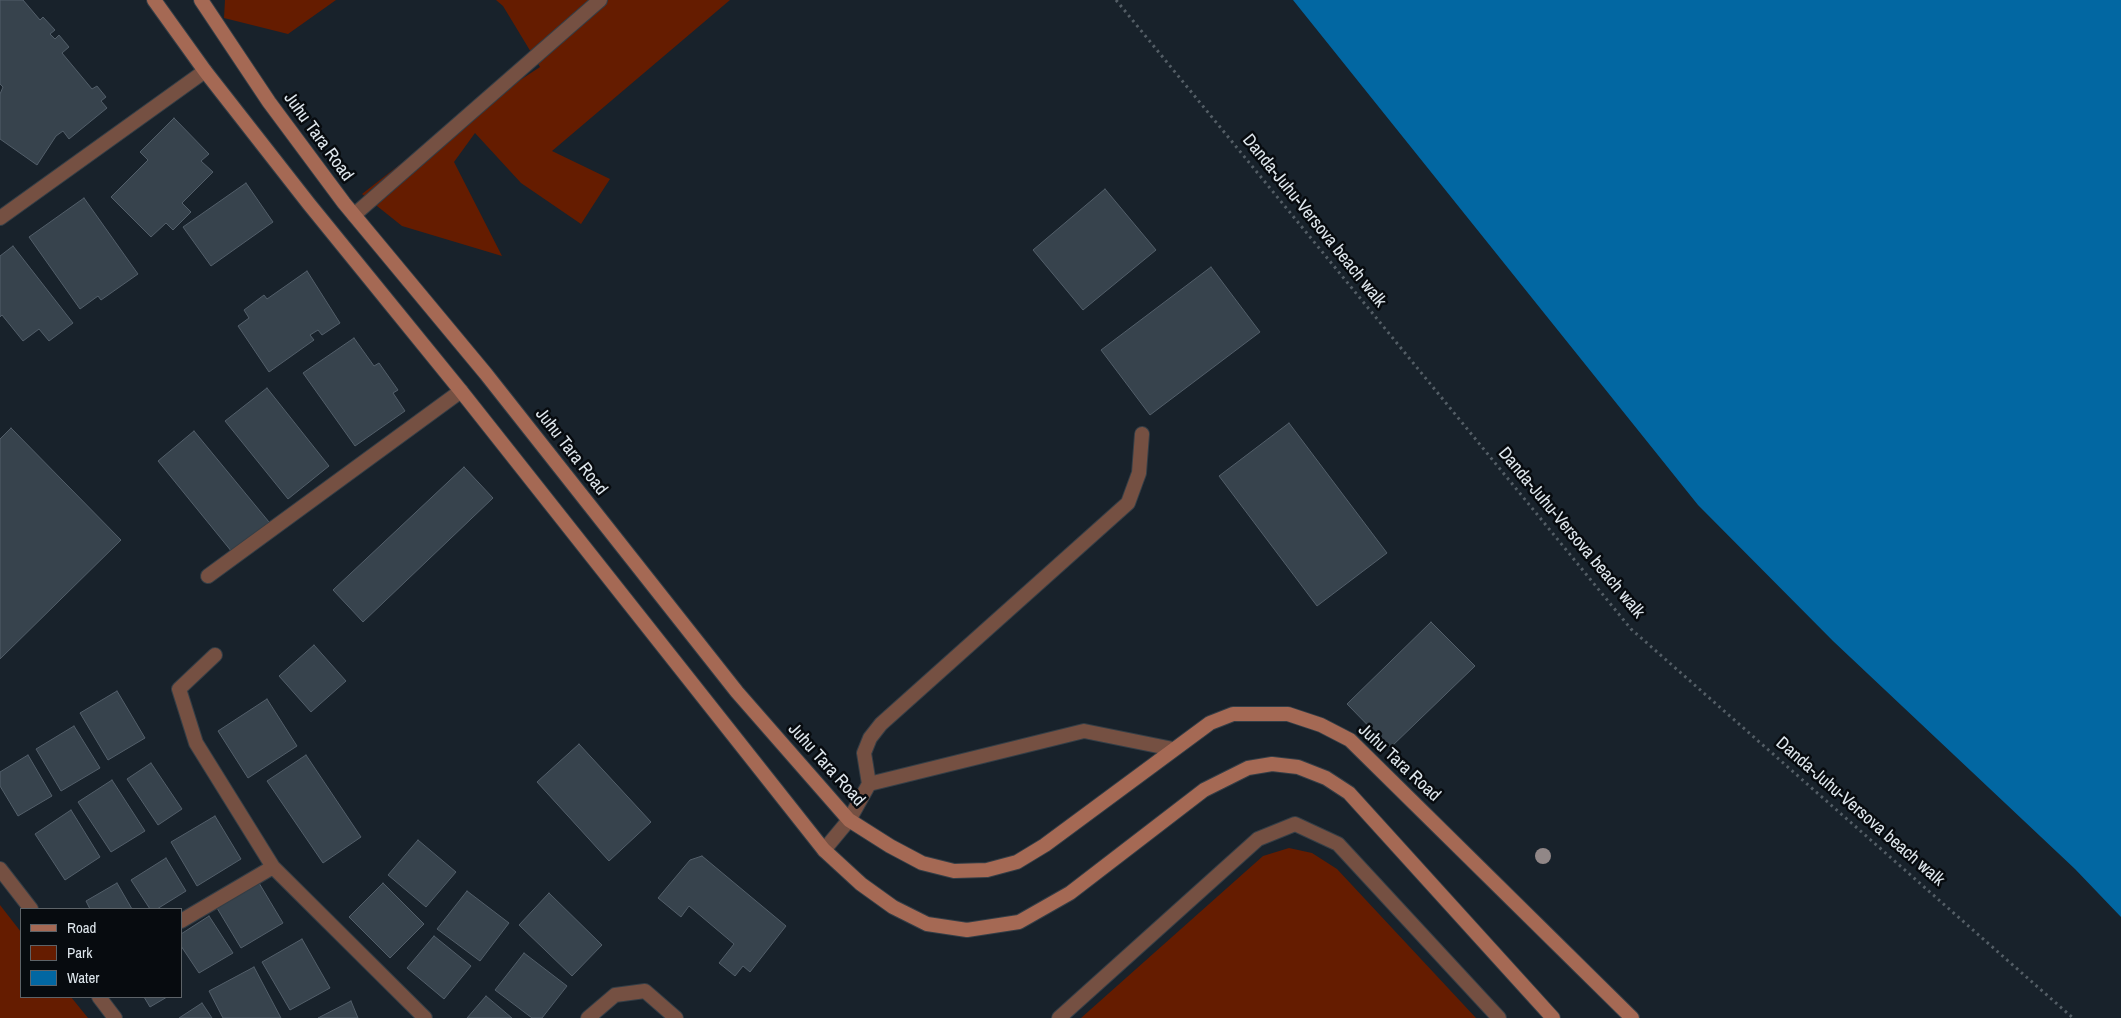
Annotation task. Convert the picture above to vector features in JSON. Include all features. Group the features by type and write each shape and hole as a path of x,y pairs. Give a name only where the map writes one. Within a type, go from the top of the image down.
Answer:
{"main road":[{"path":"154,0 205,71 824,850 861,884 893,907 927,924 967,930 1019,922 1070,893 1204,790 1248,768 1272,764 1298,767 1326,778 1349,794 1553,1018"},
{"name":"Juhu Tara Road","path":"201,0 269,102 354,215 486,374 737,692 849,820 890,846 922,863 954,871 987,870 1016,862 1045,845 1210,723 1233,714 1288,714 1321,725 1350,740 1632,1018"}],"street":[{"path":"354,215 600,0"},
{"path":"0,218 205,71"},
{"path":"208,576 461,391"},
{"path":"824,850 849,820 869,784 864,753 870,738 881,724 1128,503 1139,473 1142,434"},
{"path":"215,654 179,689 196,743 273,867 425,1018"},
{"path":"869,784 1084,731 1173,749"},
{"path":"1059,1018 1258,839 1295,824 1338,844 1499,1018"},
{"path":"182,920 273,867"},
{"path":"0,869 30,908"},
{"path":"588,1018 614,995 645,991 676,1018"},
{"path":"99,998 115,1018"}],"path":[{"name":"Danda-Juhu-Versova beach walk","path":"1116,0 1632,629 2073,1018"}],"green space":[{"path":"225,0 336,0 288,34 224,18"},
{"path":"496,0 730,0 552,151 610,179 581,224 521,183 475,133 454,162 502,256 402,226 362,194 444,130 540,67 503,6"},
{"path":"1289,848 1312,853 1337,869 1476,1018 1081,1018 1263,856"},
{"path":"0,905 20,931 20,998 72,998 88,1018 0,1018"}],"water":[{"path":"1293,0 2121,0 2121,917 2075,869 1833,641 1698,505"}],"building":[{"path":"0,0 23,0 40,20 43,17 55,30 50,34 55,39 59,35 69,47 62,53 92,89 97,86 106,97 101,101 107,108 69,139 63,131 56,136 37,165 0,139 0,94 3,87 0,84"},
{"path":"174,118 209,154 201,161 213,172 182,203 191,212 173,230 166,223 151,237 111,197 148,160 140,152"},
{"path":"246,183 273,222 211,266 183,227"},
{"path":"1105,189 1156,250 1083,310 1033,250"},
{"path":"84,198 138,274 101,300 98,296 80,309 29,237"},
{"path":"13,246 73,323 49,341 39,329 23,341 2,315 0,317 0,256"},
{"path":"1211,267 1260,332 1150,415 1101,350"},
{"path":"307,271 340,323 322,335 318,330 310,335 314,340 269,372 238,326 249,318 244,310 264,295 267,299"},
{"path":"354,338 374,366 379,363 398,390 393,393 405,411 355,446 303,373"},
{"path":"267,388 329,466 288,499 225,421"},
{"path":"1289,423 1387,553 1317,606 1219,476"},
{"path":"11,428 121,540 0,659 0,439"},
{"path":"194,431 269,522 232,552 158,461"},
{"path":"464,467 493,498 363,622 333,590"},
{"path":"1431,622 1475,666 1390,748 1347,704"},
{"path":"314,645 346,681 311,712 279,676"},
{"path":"117,691 145,738 108,760 80,713"},
{"path":"267,699 297,746 248,778 218,731"},
{"path":"74,726 100,768 61,791 36,749"},
{"path":"579,744 651,822 609,861 537,782"},
{"path":"28,755 52,796 18,816 0,786 0,772"},
{"path":"306,755 361,837 323,863 267,781"},
{"path":"151,763 182,809 158,825 127,779"},
{"path":"112,780 145,831 111,852 78,802"},
{"path":"71,810 100,857 65,880 35,834"},
{"path":"215,816 241,859 197,886 171,842"},
{"path":"418,840 456,872 426,907 388,875"},
{"path":"702,856 786,926 750,972 743,966 735,976 719,963 734,944 689,906 681,917 658,898 690,860"},
{"path":"166,858 186,891 159,908 149,908 131,880"},
{"path":"256,878 283,923 241,948 214,903"},
{"path":"117,883 131,908 90,908 86,901"},
{"path":"383,883 424,924 390,958 349,917"},
{"path":"467,891 509,923 480,961 437,929"},
{"path":"549,893 602,945 572,976 519,925"},
{"path":"209,916 233,953 199,973 182,948 182,933"},
{"path":"434,936 471,966 444,999 407,968"},
{"path":"302,939 330,988 290,1010 262,962"},
{"path":"524,953 567,986 542,1018 532,1018 495,990"},
{"path":"254,967 281,1018 223,1018 209,991"},
{"path":"486,996 512,1018 467,1018"},
{"path":"145,998 165,998 150,1007"},
{"path":"351,1001 358,1018 318,1018"},
{"path":"202,1003 212,1018 179,1018"}]}
